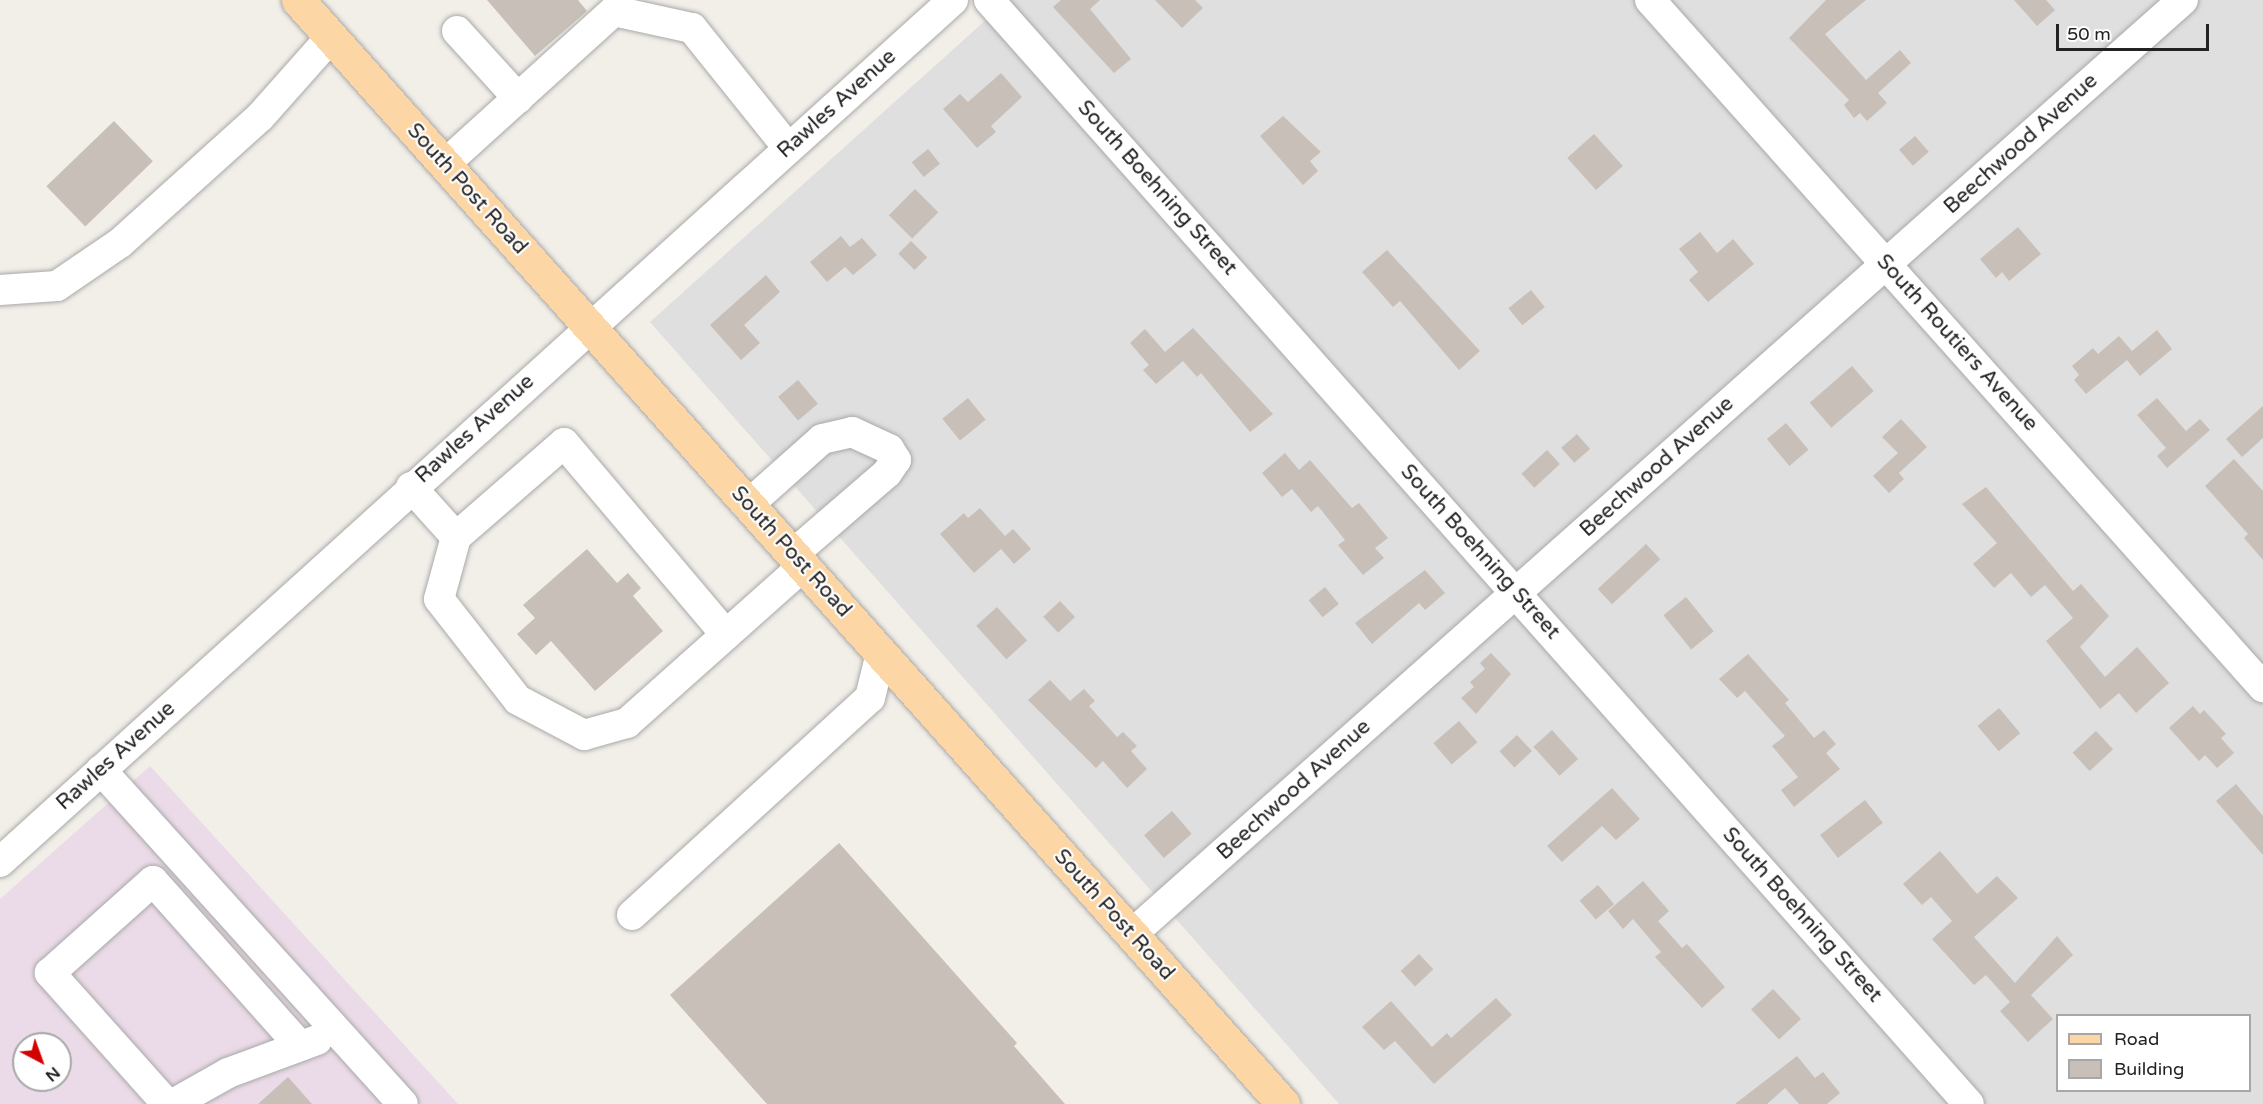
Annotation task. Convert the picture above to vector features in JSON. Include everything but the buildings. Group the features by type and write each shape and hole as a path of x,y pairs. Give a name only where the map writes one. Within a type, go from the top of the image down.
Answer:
{"main road":[{"name":"South Post Road","path":"298,0 1283,1104"}],"street":[{"name":"Rawles Avenue","path":"0,862 411,487 953,0"},
{"name":"South Boehning Street","path":"989,0 1969,1104"},
{"name":"South Routiers Avenue","path":"1650,0 2263,687"},
{"name":"Beechwood Avenue","path":"1132,934 2183,0"},
{"path":"445,164 614,11 692,28 788,148"},
{"path":"457,31 518,98"},
{"path":"0,290 57,286 120,243 260,117 331,37"},
{"path":"726,635 564,443 456,537 439,599 518,700 584,735 627,723 726,635 887,473 896,460 889,449 852,432 822,440 748,505"},
{"path":"411,487 456,537"},
{"path":"632,915 870,698 881,653"},
{"path":"101,770 338,1034 404,1104"},
{"path":"168,1104 50,973 153,881 300,1046"},
{"path":"172,1104 228,1073 338,1034"}],"shaded area":[{"path":"1008,0 2263,0 2263,1104 1339,1104 650,322"},
{"path":"150,766 458,1104 0,1104 0,899"}]}
